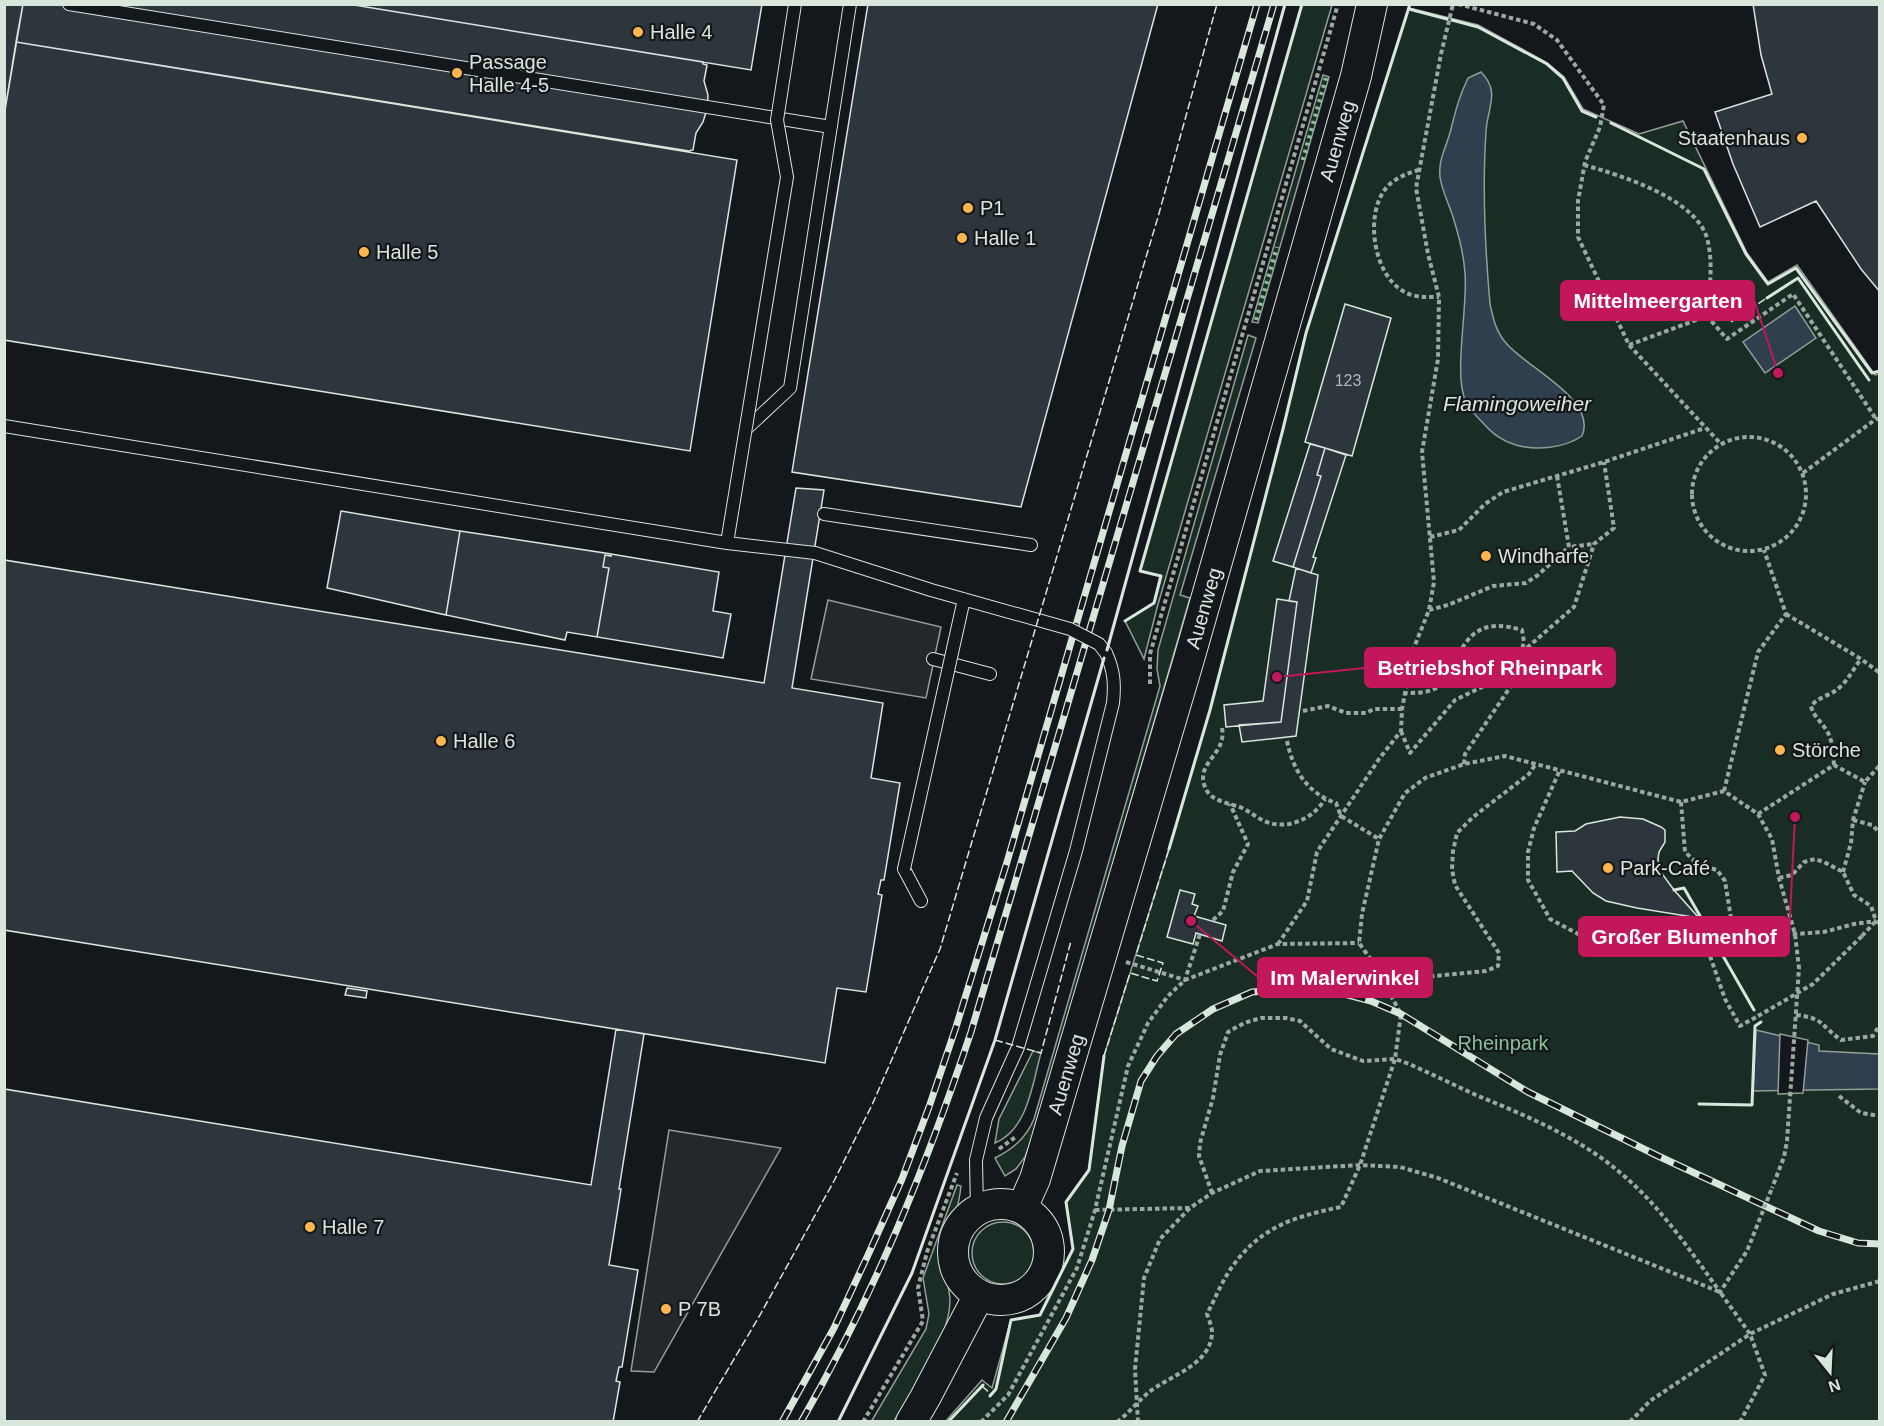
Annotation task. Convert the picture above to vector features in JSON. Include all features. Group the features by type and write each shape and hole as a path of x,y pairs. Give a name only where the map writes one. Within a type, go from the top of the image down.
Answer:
{"street":[{"name":"Auenweg","path":"1022,1208 1035,1179 1102,956 1356,76 1372,4"},
{"path":"999,1203 1022,1208 1036,1218 1046,1232 1050,1248 1048,1265 1040,1280 1028,1292 1012,1299 995,1300 979,1295 967,1287 958,1275 953,1261 953,1246 957,1232 965,1219 977,1210 999,1203"},
{"path":"911,1422 926,1398 979,1295"}],"lane":[{"path":"69,4 776,120 831,127"},
{"path":"727,543 787,177 776,120 795,4"},
{"path":"238,464 728,544 787,177 777,120 795,4"},
{"path":"746,429 790,388 850,4"},
{"path":"4,426 727,543 815,553 1071,629 1099,644 1113,667 1113,703 1076,851 1018,1047 986,1118 976,1160 977,1210"},
{"path":"824,514 1031,545"},
{"path":"921,901 904,869 964,599"},
{"path":"933,659 990,674"}],"path":[{"path":"1594,544 1574,607 1482,687 1455,700 1410,753 1401,731 1402,709 1413,650 1429,610 1434,582 1422,452 1438,359 1439,297 1428,254 1416,188 1441,54 1455,4 1534,24 1557,40 1604,105 1600,127 1584,165 1578,201 1578,237 1629,345 1721,444"},
{"path":"1584,165 1622,176 1656,191 1677,204 1701,225 1706,236 1711,269 1707,316 1727,339 1793,294 1878,419 1803,473"},
{"path":"1419,170 1406,174 1387,187 1377,203 1374,224 1375,247 1383,270 1402,291 1420,298 1439,297"},
{"path":"1629,345 1707,316"},
{"path":"1430,537 1459,531 1485,504 1503,492 1604,462 1704,428"},
{"path":"1739,438 1759,438 1777,444 1792,456 1803,473 1807,492 1804,511 1795,528 1782,542 1764,550 1743,551 1723,546 1707,533 1696,516 1692,496 1695,475 1705,458 1721,444 1739,438"},
{"path":"1429,610 1448,605 1493,586 1526,583 1539,575 1569,547 1594,544 1614,528 1604,462"},
{"path":"1557,475 1569,547"},
{"path":"1764,550 1786,614 1861,659 1880,674"},
{"path":"1724,791 1758,652 1786,614"},
{"path":"1406,693 1433,690 1444,683 1468,638 1486,627 1515,627 1522,630 1524,642 1515,680 1465,754 1464,764"},
{"path":"1834,765 1829,733 1812,714 1811,706 1816,699 1840,687 1861,659"},
{"path":"1303,711 1328,706 1346,713 1366,713 1374,709 1402,709"},
{"path":"1222,728 1222,743 1210,759 1203,777 1209,794 1216,799 1277,824 1307,818 1314,814 1325,800"},
{"path":"1278,945 1307,901 1317,852 1379,759 1401,731"},
{"path":"1287,741 1291,760 1297,772 1325,800 1336,803 1341,816 1378,838"},
{"path":"1117,1422 1148,1392 1180,1375 1208,1350 1212,1332 1207,1314 1228,1272 1254,1242 1278,1225 1294,1218 1341,1207 1360,1165 1395,1059 1401,1014 1372,961 1359,943 1362,914 1378,838 1405,793 1425,778 1464,764 1505,756 1559,772 1681,802 1724,791 1758,814 1772,839 1779,878 1795,934 1799,968 1787,1141 1784,1157 1747,1251 1720,1292"},
{"path":"1386,986 1414,978 1486,971 1498,966 1499,954 1455,885 1452,869 1453,851 1457,833 1473,817 1529,774 1535,765"},
{"path":"1834,765 1865,782"},
{"path":"1758,814 1834,765"},
{"path":"1843,872 1851,843 1853,820 1865,782 1880,765"},
{"path":"1559,772 1534,828 1528,852 1528,880 1550,919 1580,935 1601,936 1638,918 1692,927 1695,922 1694,917"},
{"path":"1681,802 1685,852 1699,866 1718,870 1725,881 1731,918 1744,935 1772,930 1795,934 1824,932 1854,924 1878,923"},
{"path":"1213,920 1223,910 1233,872 1248,844 1230,804"},
{"path":"1853,820 1872,825 1880,833"},
{"path":"1779,878 1792,875 1804,862 1815,859 1843,872 1854,895 1870,906 1878,923"},
{"path":"1683,943 1710,957 1725,999 1740,1026 1814,984 1878,923"},
{"path":"1185,981 1200,934"},
{"path":"981,1422 1008,1395 1077,1268 1095,1210 1128,1066 1148,1023 1168,996 1185,981 1278,945 1359,943"},
{"path":"1102,956 1185,981"},
{"path":"1796,1015 1819,1019 1842,1040 1873,1036 1880,1024"},
{"path":"1212,1193 1198,1156 1214,1098 1220,1055 1228,1032 1244,1023 1261,1018 1286,1018 1300,1021 1331,1048 1363,1061 1395,1059 1409,1064 1531,1118 1589,1150 1617,1170 1653,1203 1685,1243 1750,1335 1765,1375 1740,1422"},
{"path":"1839,1096 1861,1113 1880,1116"},
{"path":"1138,1422 1135,1369 1144,1278 1160,1239 1190,1208 1212,1193 1260,1172 1360,1165 1400,1167 1438,1178 1720,1292"},
{"path":"1095,1210 1190,1208"},
{"path":"1630,1422 1650,1401 1750,1335 1833,1294 1880,1281"}],"green space":[{"path":"1302,5 1332,5 1144,659 1125,621 1154,603 1160,576 1140,571"},
{"name":"Rheinpark","path":"1409,8 1478,25 1546,62 1564,77 1583,109 1639,134 1683,121 1747,253 1768,282 1797,265 1875,375 1879,374 1879,1421 945,1422 982,1380 992,1388 1011,1320 1040,1315 1073,1249 1066,1202 1089,1170 1104,1056 1210,710 1306,333"},
{"path":"1323,75 1329,77 1258,323 1252,322"},
{"path":"1248,335 1256,338 1180,595 1190,598 1036,1128 1025,1157 1016,1169 1005,1176 995,1158 1018,1142 1034,1119 1160,686 1157,669 1158,650"},
{"path":"1033,1051 1041,1053 1027,1105 1015,1128 995,1143 999,1119"},
{"path":"957,1185 961,1186 958,1203 945,1234 941,1254 950,1301 944,1332 929,1364 894,1421 871,1422 926,1329 929,1314 923,1278"},
{"path":"1003,1222 1015,1224 1025,1231 1032,1241 1034,1253 1032,1265 1025,1275 1015,1282 1003,1284 991,1282 981,1275 974,1265 972,1253 974,1241 981,1231 991,1224"}],"shaded area":[{"path":"828,600 941,627 926,698 811,679"},
{"name":"P 7B","path":"669,1130 781,1148 654,1372 631,1371"}],"water":[{"name":"Flamingoweiher","path":"1481,72 1487,79 1492,93 1486,132 1484,175 1485,240 1490,304 1497,330 1506,343 1557,385 1580,409 1584,422 1582,436 1559,446 1533,448 1516,445 1502,439 1490,431 1472,411 1462,390 1464,267 1459,238 1442,187 1440,170 1465,85 1468,78"},
{"path":"1795,306 1816,338 1765,373 1743,342"},
{"path":"1756,1030 1819,1045 1819,1051 1879,1054 1879,1089 1753,1091"}],"pier":[{"path":"1780,1034 1808,1040 1803,1093 1778,1094"}],"building":[{"path":"4,4 23,4 4,116"},
{"name":"Passage Halle 4-5","path":"23,4 348,4 703,62 707,65 704,81 708,95 707,109 696,133 693,150 689,151 16,42"},
{"name":"Halle 4","path":"348,4 762,4 751,70"},
{"name":"P1","path":"868,4 1158,4 1021,507 792,472"},
{"name":"Staatenhaus","path":"1753,4 1880,4 1880,292 1861,269 1816,201 1760,227 1733,164 1715,112 1772,94 1761,55"},
{"name":"Halle 5","path":"16,42 737,160 690,451 4,340 4,116"},
{"path":"1345,304 1391,318 1352,456 1305,442"},
{"path":"1310,444 1325,448 1317,475 1321,476 1293,567 1273,561"},
{"path":"1325,448 1346,455 1313,557 1316,558 1311,573 1293,567 1321,476 1317,475"},
{"name":"Halle 6","path":"796,488 824,490 792,688 883,703 871,778 900,783 884,880 881,880 878,894 882,895 866,992 837,988 825,1063 4,930 4,560 764,683"},
{"path":"341,511 460,531 446,615 327,588"},
{"path":"460,531 611,554 611,556 605,555 603,567 609,568 597,637 567,632 565,640 446,615"},
{"path":"611,554 719,572 713,611 731,614 723,658 597,637 609,568 603,567 605,555 611,556"},
{"path":"1296,568 1318,575 1296,736 1242,742 1239,725 1281,722 1297,602 1289,601"},
{"path":"1277,599 1297,602 1281,722 1226,727 1224,705 1263,701"},
{"name":"Park-Café","path":"1620,817 1643,819 1665,830 1665,842 1658,859 1660,871 1699,918 1606,901 1593,893 1572,871 1557,872 1556,832 1575,831 1586,824"},
{"path":"1180,890 1195,894 1192,904 1198,906 1194,916 1226,925 1222,941 1196,933 1193,944 1167,937"},
{"path":"347,988 367,991 366,998 345,995"},
{"name":"Halle 7","path":"616,1029 644,1034 609,1265 638,1270 622,1367 619,1367 616,1381 620,1382 613,1422 4,1422 4,1089 591,1185"}],"railway":[{"path":"782,1422 834,1328 902,1179 956,1027 1007,862 1257,4"},
{"path":"801,1422 852,1327 896,1231 935,1133 971,1032 1274,4"},
{"path":"1006,1422 1066,1318 1092,1260 1109,1210 1122,1146 1141,1081 1157,1056 1176,1034 1213,1009 1252,992 1295,989 1333,991 1371,1001 1401,1014 1528,1092 1656,1155 1819,1231 1858,1243 1880,1244"}],"hedge":[{"path":"1303,160 1326,78"},
{"path":"1256,320 1277,247"}],"fence":[{"path":"697,1422 760,1315 834,1181 872,1105 940,949 1158,217 1217,4"},
{"path":"1731,322 1765,299"},
{"path":"1104,1056 1130,973 1157,981 1163,963 1136,955 1169,849"},
{"path":"995,1040 1041,1053 1071,941"},
{"path":"982,1386 991,1394"}],"wall":[{"path":"1107,650 1285,4"},
{"path":"1125,621 1154,603 1161,576 1140,571 1302,4"},
{"path":"1169,849 1210,710 1306,333 1410,4"},
{"path":"1409,9 1447,19"},
{"path":"1452,20 1478,27 1547,64 1563,78 1582,111 1596,117"},
{"path":"1611,123 1704,169 1746,254 1768,284 1796,268 1872,373 1880,371"},
{"path":"1767,298 1798,278 1869,380"},
{"path":"838,1422 912,1273 995,1040 1104,658"},
{"path":"1674,890 1684,888 1754,1010"},
{"path":"1699,1104 1752,1105 1755,1026 1761,1022"},
{"path":"990,1396 996,1389 1011,1320 1040,1315 1073,1249 1066,1202 1089,1170 1104,1056"},
{"path":"948,1422 983,1385"}],"place":[{"name":"Halle 4","path":"638,32"},
{"name":"Passage Halle 4-5","path":"457,73"},
{"name":"Staatenhaus","path":"1802,138"},
{"name":"P1","path":"968,208"},
{"name":"Halle 1","path":"962,238"},
{"name":"Halle 5","path":"364,252"},
{"name":"Mittelmeergarten","path":"1778,373"},
{"name":"Windharfe","path":"1486,556"},
{"name":"Betriebshof Rheinpark","path":"1277,677"},
{"name":"Halle 6","path":"441,741"},
{"name":"Störche","path":"1780,750"},
{"name":"Großer Blumenhof","path":"1795,817"},
{"name":"Park-Café","path":"1608,868"},
{"name":"Im Malerwinkel","path":"1191,921"},
{"name":"Halle 7","path":"310,1227"},
{"name":"P 7B","path":"666,1309"}]}
